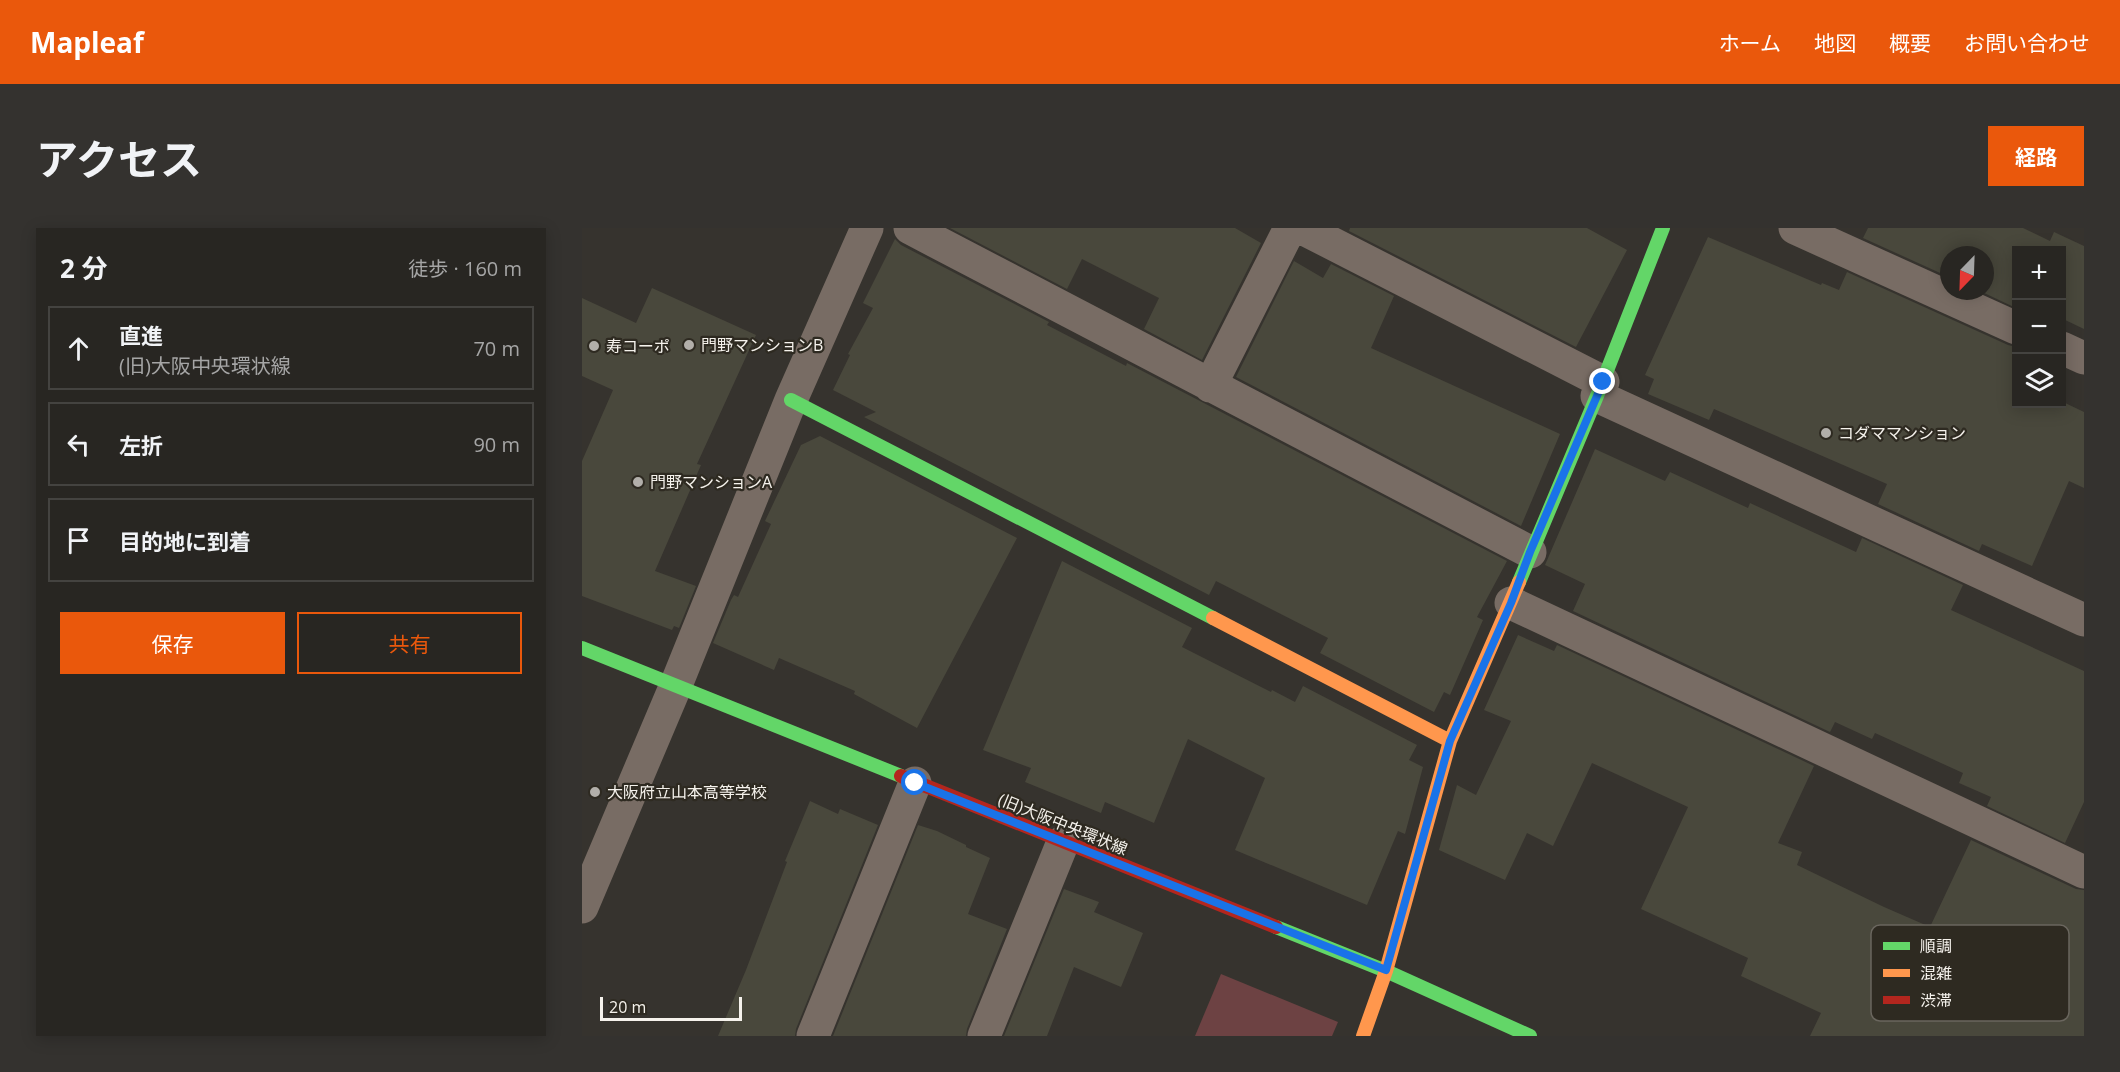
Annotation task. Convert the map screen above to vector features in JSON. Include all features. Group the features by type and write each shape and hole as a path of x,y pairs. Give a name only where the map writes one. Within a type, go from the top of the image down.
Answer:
{"street":[{"path":"582,907 676,685 791,400 867,228"},
{"path":"910,228 1530,552"},
{"path":"1210,386 1290,228"},
{"path":"1302,228 1600,389 2084,620"},
{"path":"1362,1036 1386,970 1450,741 1511,603 1530,552 1600,389 1663,228"},
{"path":"1795,228 2012,326"},
{"path":"2066,350 2084,358"},
{"path":"791,400 1450,741"},
{"path":"1511,603 2084,872"},
{"name":"(旧)大阪中央環状線","path":"582,648 1386,970 1530,1036"},
{"path":"813,1036 915,783"},
{"path":"984,1036 1063,842"}],"shaded area":[{"path":"1221,974 1338,1022 1332,1036 1195,1036"}],"building":[{"path":"950,228 1235,228 1261,243 1202,360 1144,329 1159,298 1082,259 1067,289"},
{"path":"1350,228 1587,228 1627,250 1576,347 1349,231"},
{"path":"1868,228 2023,228 2050,241 2054,232 2084,246 2084,329 2066,320 2066,246 2012,246 2012,306 1994,298 1994,246 1940,246 1940,273 1863,238"},
{"path":"1708,237 1821,285 1822,283 1839,290 1847,272 2012,346 2012,408 2066,408 2066,403 2084,412 2084,488 2069,481 2032,566 1982,544 1979,551 1878,504 1887,484 1714,409 1709,420 1648,394 1654,379 1645,375"},
{"path":"895,239 901,245 1049,322 1047,325 1126,366 1127,363 1507,561 1477,617 1483,620 1450,695 1444,692 1434,712 1320,653 1328,638 1216,581 1209,595 864,417 876,412 833,390 850,355 848,354 873,308 863,303"},
{"path":"1294,261 1323,278 1331,264 1394,296 1371,348 1560,434 1521,526 1236,377"},
{"path":"652,288 756,335 697,464 701,465 655,571 696,586 679,628 674,626 672,630 582,596 582,461 613,390 582,376 582,298 636,323"},
{"path":"820,436 1017,538 917,728 854,694 855,691 779,658 774,670 713,643 731,600 734,595 738,597 771,524 765,521 801,445"},
{"path":"1595,449 1665,481 1670,472 1748,508 1750,503 1856,552 1862,538 1963,585 1951,610 2084,671 2084,802 2065,843 1987,806 1991,797 1959,783 1963,773 1875,733 1872,739 1835,722 1830,732 1573,611 1585,584 1545,565"},
{"path":"1062,561 1192,628 1182,647 1295,702 1303,686 1417,745 1409,760 1423,767 1405,834 1398,831 1367,905 1235,850 1265,778 1188,739 1154,823 1105,802 1101,813 1025,782 1031,768 983,750"},
{"path":"1518,635 1554,651 1557,645 1814,766 1778,843 1802,852 1797,865 1925,925 1871,925 1871,1021 2069,1021 2069,925 1931,925 1971,840 2076,889 2084,890 2084,1036 1810,1036 1821,1013 1741,976 1748,958 1641,909 1688,807 1592,763 1553,846 1527,833 1505,880 1439,850 1457,785 1476,795 1511,721 1484,710"},
{"path":"810,801 838,814 840,809 878,825 795,1036 718,1036 746,970 787,862 785,861"},
{"path":"918,825 937,831 990,858 968,914 1007,929 966,1036 833,1036"},
{"path":"1064,889 1099,902 1094,912 1143,933 1121,987 1074,967 1047,1036 1004,1036"}],"traffic: fast":[{"path":"1519,582 1597,396 1663,228"},
{"path":"791,400 1213,618"},
{"path":"582,648 901,776"},
{"path":"1276,927 1386,971 1530,1036"}],"traffic: slow":[{"path":"1363,1036 1386,971 1450,741 1519,582"},
{"path":"1213,618 1450,741"}],"traffic: jam":[{"path":"901,776 1276,927"}],"place":[{"name":"門野マンションB","path":"689,345"},
{"name":"寿コーポ","path":"594,346"},
{"name":"コダママンション","path":"1826,433"},
{"name":"門野マンションA","path":"638,482"},
{"name":"大阪府立山本高等学校","path":"595,792"}],"route":[{"path":"915,783 1386,970 1450,741 1511,603 1530,552 1603,382"}]}
